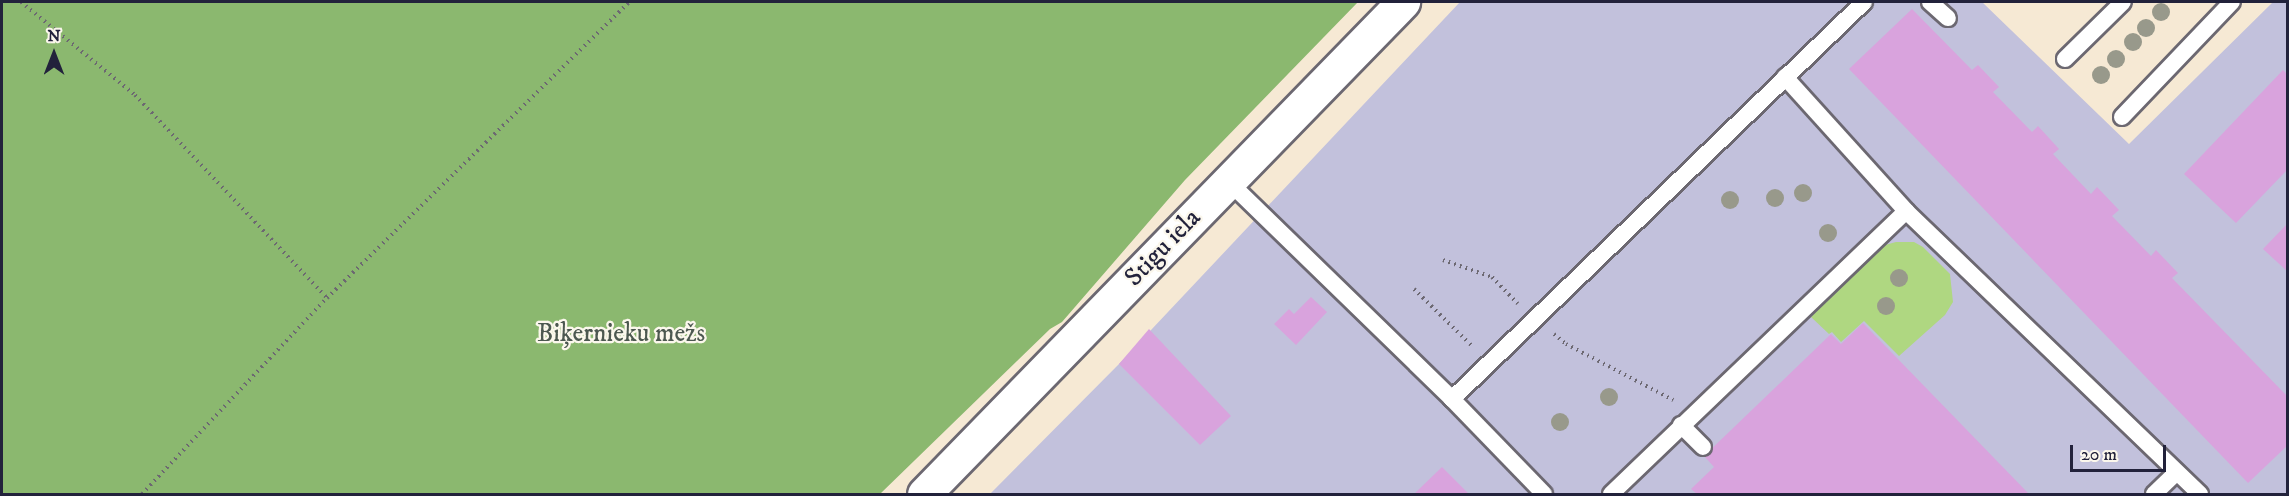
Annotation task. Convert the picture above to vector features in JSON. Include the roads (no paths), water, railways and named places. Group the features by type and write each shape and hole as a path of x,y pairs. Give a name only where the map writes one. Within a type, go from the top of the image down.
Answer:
{"street":[{"name":"Stigu iela","path":"924,495 1403,2"}],"lane":[{"path":"1452,399 1864,2"},
{"path":"1930,2 1948,18"},
{"path":"2065,59 2123,2"},
{"path":"2122,117 2232,2"},
{"path":"1785,77 1906,211 2200,495"},
{"path":"1228,181 1452,399 1544,495"},
{"path":"1611,495 1695,411 1906,211"},
{"path":"1681,425 1703,447"},
{"path":"2154,495 2176,473"}],"park label":[{"name":"Biķernieku mežs","path":"621,334"}]}
